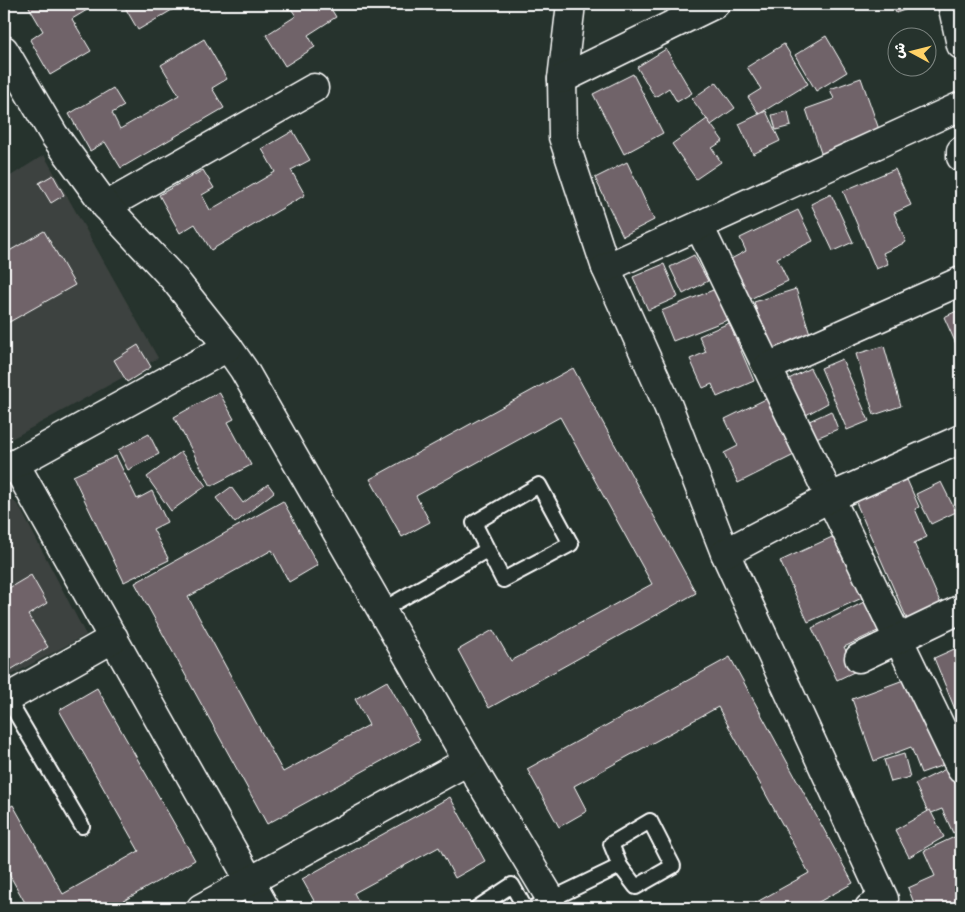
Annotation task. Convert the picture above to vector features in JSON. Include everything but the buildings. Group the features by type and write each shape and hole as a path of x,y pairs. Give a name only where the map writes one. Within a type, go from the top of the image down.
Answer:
{"street":[{"path":"571,4 562,80 563,137 606,268 668,406 725,554 884,899 868,908"},
{"path":"562,80 715,4"},
{"path":"952,4 961,45"},
{"path":"4,50 54,135 106,206 174,279 244,370 380,611 468,761 542,904"},
{"path":"106,206 314,88"},
{"path":"606,268 961,106"},
{"path":"961,152 961,157"},
{"path":"699,226 961,769"},
{"path":"768,367 961,281"},
{"path":"228,347 10,467 114,638 265,908"},
{"path":"725,554 831,497 961,438"},
{"path":"859,658 961,609"},
{"path":"5,699 114,638"},
{"path":"201,908 468,761"}],"lane":[{"path":"539,485 571,544 502,580 487,550 474,523 539,485"},
{"path":"380,611 487,550"},
{"path":"5,699 82,826"},
{"path":"650,821 673,866 636,887 620,866 611,844 650,821"},
{"path":"542,904 620,866"},
{"path":"477,908 512,886 525,908"}],"shaded area":[{"path":"44,155 158,358 4,443 4,180"},
{"path":"4,495 8,496 19,506 86,635 4,679"}]}
